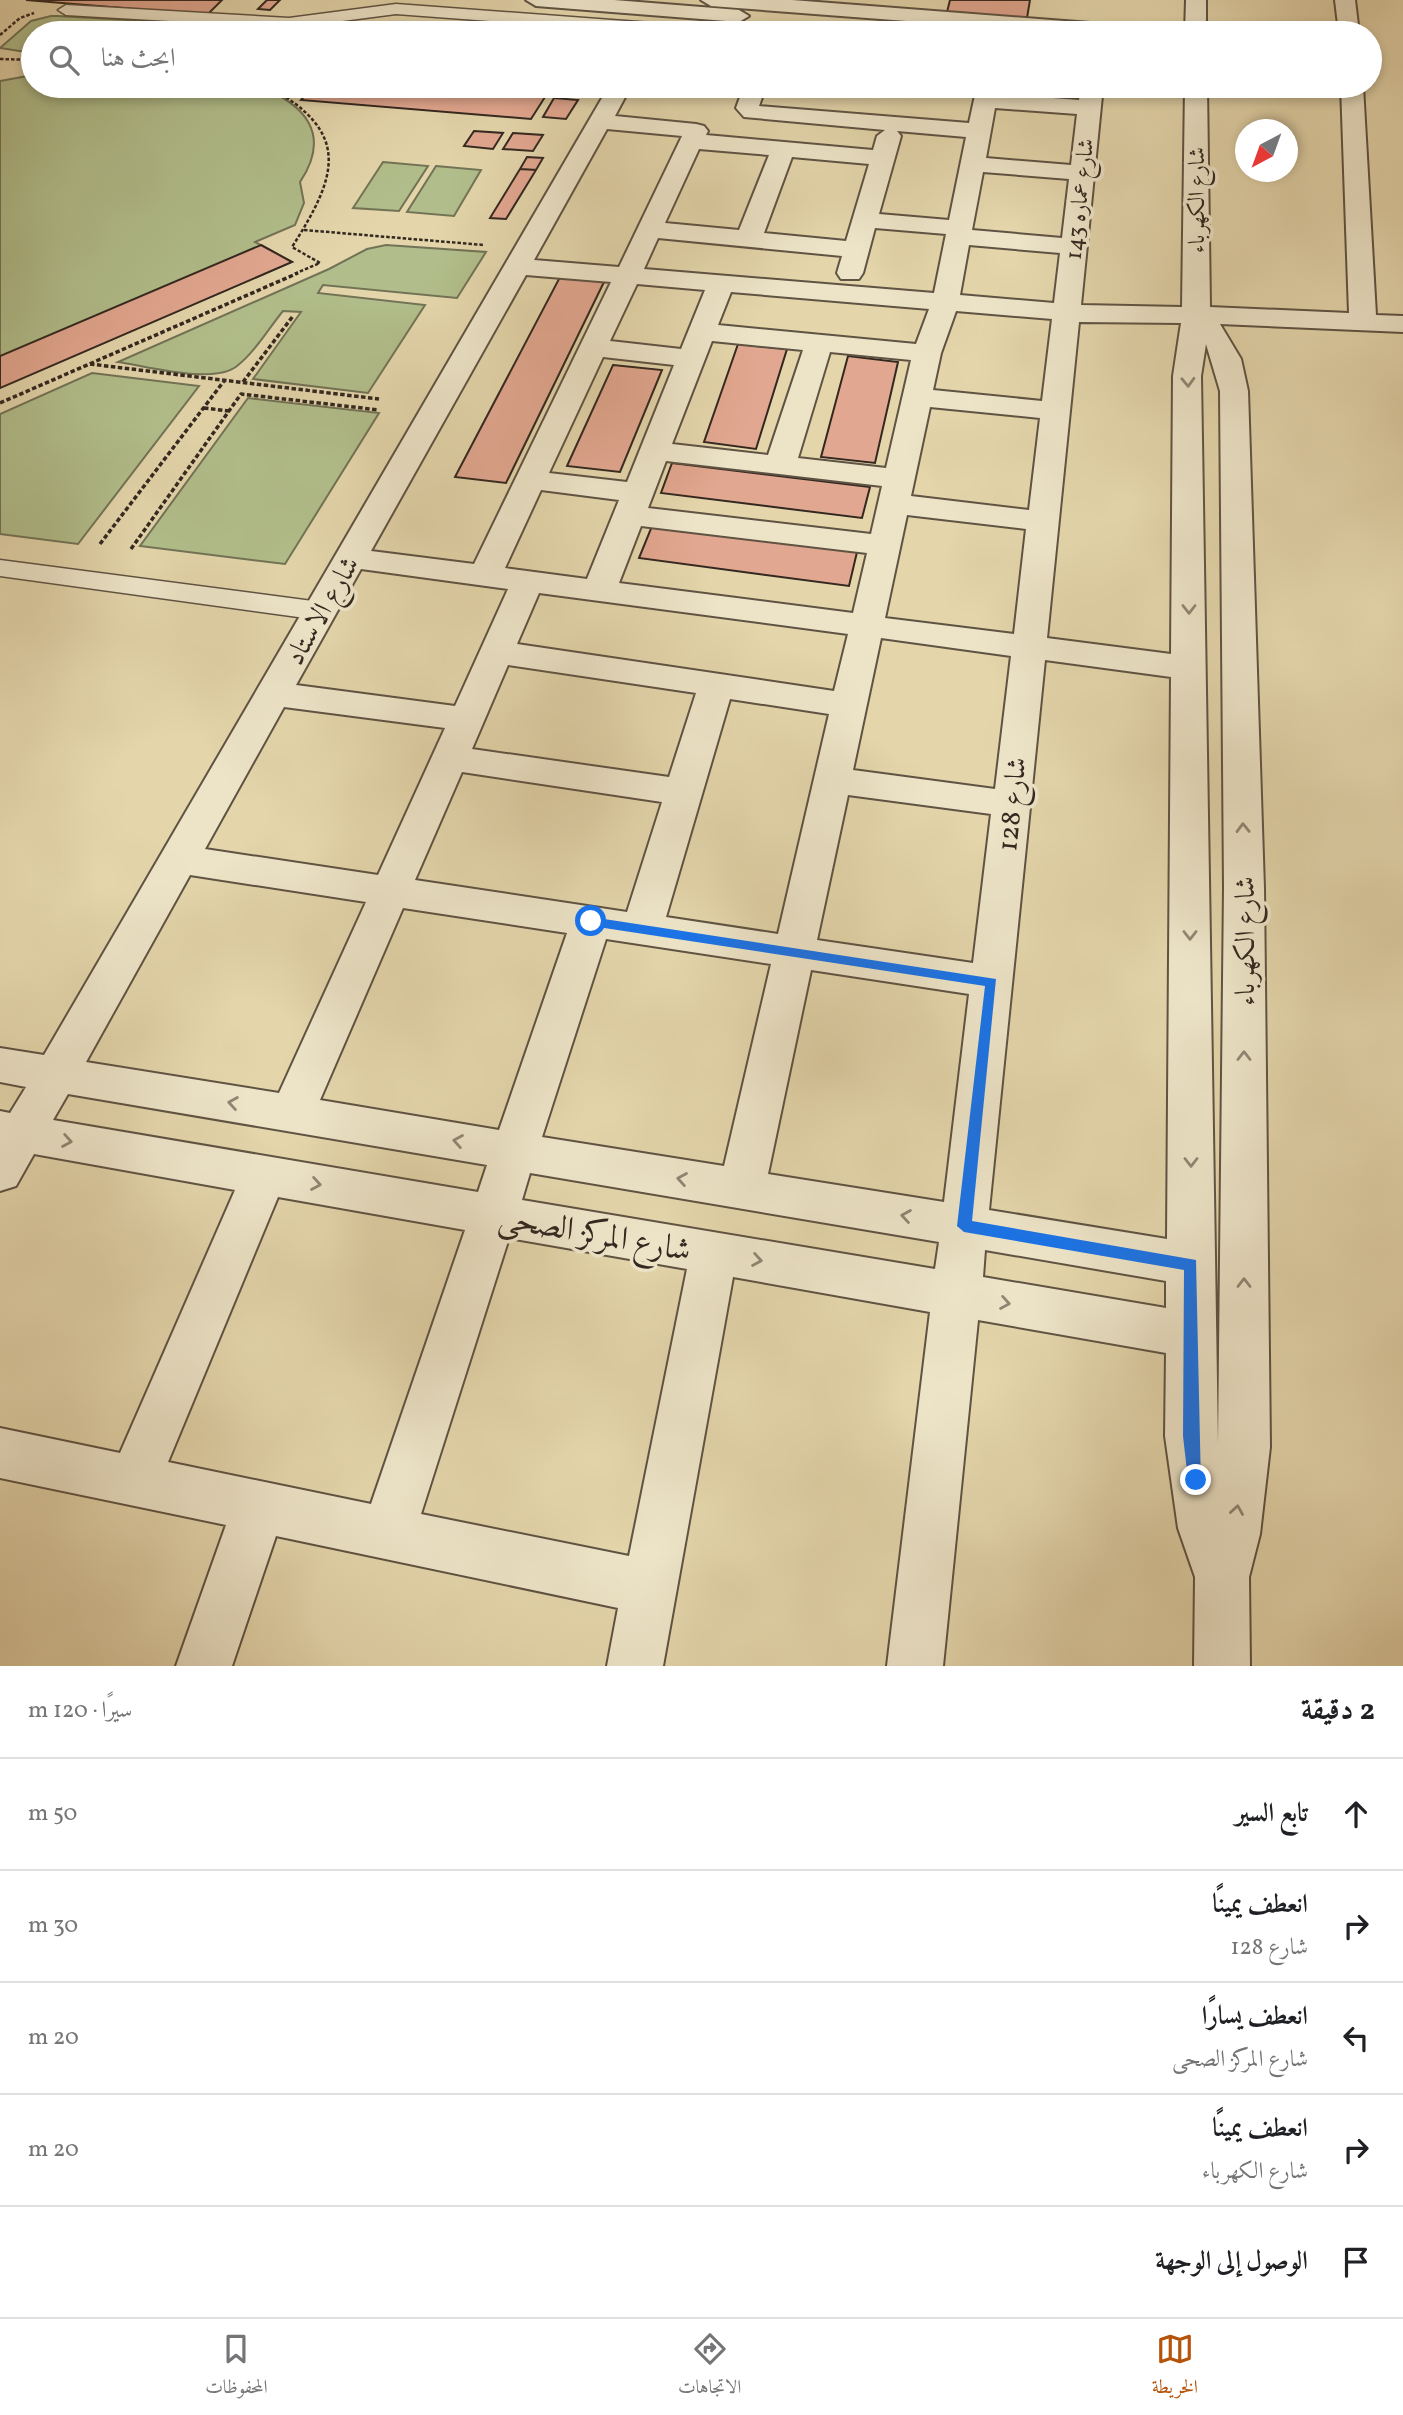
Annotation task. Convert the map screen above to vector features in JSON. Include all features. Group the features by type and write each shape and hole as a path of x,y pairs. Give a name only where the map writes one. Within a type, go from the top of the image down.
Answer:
{"street":[{"path":"536,0 640,21"},
{"path":"711,0 795,15 851,21"},
{"path":"1196,0 1196,21"},
{"path":"1345,0 1348,21"},
{"path":"702,21 926,8 1067,21"},
{"name":"شارع الاستاد","path":"7,1145 56,1074 613,98"},
{"path":"751,98 747,108 752,112 892,124 984,106 1079,98"},
{"name":"شارع عماره 143","path":"1066,313 1091,98"},
{"name":"شارع الكهرباء","path":"1196,98 1196,315 1191,334 1187,376 1191,1436 1205,1528 1222,1577"},
{"path":"1353,98 1363,322"},
{"path":"741,1189 927,353 945,303 984,106"},
{"path":"485,576 691,141 694,129 600,121"},
{"path":"844,294 892,124"},
{"path":"691,141 883,158"},
{"path":"749,239 783,149"},
{"path":"972,164 1082,173"},
{"path":"865,220 1074,247"},
{"path":"649,229 856,250"},
{"path":"522,257 628,275 1066,313 1196,315 1403,324"},
{"path":"599,590 721,283"},
{"name":"شارع 128","path":"915,1666 1066,313"},
{"name":"شارع الكهرباء","path":"1196,315 1209,326 1219,341 1227,358 1234,391 1244,888 1244,1447 1233,1534 1222,1577 1222,1666"},
{"path":"593,348 819,343 927,353"},
{"path":"780,466 819,343"},
{"path":"918,397 1056,411"},
{"path":"654,451 780,466 1043,522"},
{"path":"531,480 634,504 885,545"},
{"path":"350,558 1189,668"},
{"path":"292,1113 528,581"},
{"path":"497,652 849,705"},
{"path":"642,929 716,685"},
{"path":"273,694 467,719"},
{"path":"449,758 684,792"},
{"path":"833,780 1011,804"},
{"path":"178,859 992,982"},
{"path":"1189,881 1244,888"},
{"path":"388,1532 591,921"},
{"path":"0,1065 1191,1265"},
{"name":"شارع المركز الصحى","path":"7,1145 264,1175 1191,1335"},
{"path":"134,1480 264,1175"},
{"path":"635,1666 714,1252"},
{"path":"0,1453 652,1588"},
{"path":"204,1666 260,1507"}],"lane":[{"path":"233,20 256,0"},
{"path":"279,21 298,3"},
{"path":"319,21 371,10 396,9 603,21"},
{"path":"66,10 248,21"},
{"path":"0,568 320,611"}],"path":[{"path":"0,59 21,60"},
{"path":"0,403 320,263 292,247 323,197 328,180 330,150 320,122 291,98"},
{"path":"303,230 522,257"},
{"path":"242,383 293,316"},
{"path":"90,364 379,399"},
{"path":"100,544 224,380"},
{"path":"142,551 129,549 241,394 379,410"},
{"path":"204,408 229,411"}],"green space":[{"path":"51,16 141,21 31,21"},
{"path":"21,30 21,51 0,48"},
{"path":"21,77 21,98 283,98 309,123 313,135 314,149 300,182 304,203 295,225 255,242 292,262 0,388 0,81"},
{"path":"383,162 428,166 399,211 353,208"},
{"path":"436,166 481,170 454,216 407,212"},
{"path":"386,245 486,252 457,298 323,285 318,293 425,305 368,393 253,379 301,312 283,311 250,354 237,366 226,371 196,374 118,362 329,269 367,249"},
{"path":"92,373 199,386 78,544 0,534 0,414"},
{"path":"248,398 379,413 285,564 140,546"}],"building":[{"path":"26,0 222,0 207,15"},
{"path":"267,0 280,0 270,10 258,9"},
{"path":"950,0 1030,0 1027,18 947,12"},
{"path":"303,98 544,98 531,119 301,100"},
{"path":"554,98 578,100 566,119 543,117"},
{"path":"474,131 503,133 493,149 464,146"},
{"path":"513,133 543,135 533,151 503,149"},
{"path":"527,157 543,158 536,170 520,169"},
{"path":"520,169 536,170 506,219 490,218"},
{"path":"261,245 292,262 0,388 0,356"},
{"path":"560,277 604,282 506,483 455,477"},
{"path":"738,344 787,349 756,449 704,442"},
{"path":"848,356 898,362 875,463 821,457"},
{"path":"613,365 662,370 620,472 567,466"},
{"path":"672,463 870,487 862,518 661,493"},
{"path":"652,526 857,552 849,586 639,558"}],"route":[{"path":"591,921 992,982 964,1226 1191,1265 1191,1436 1196,1480"}]}
